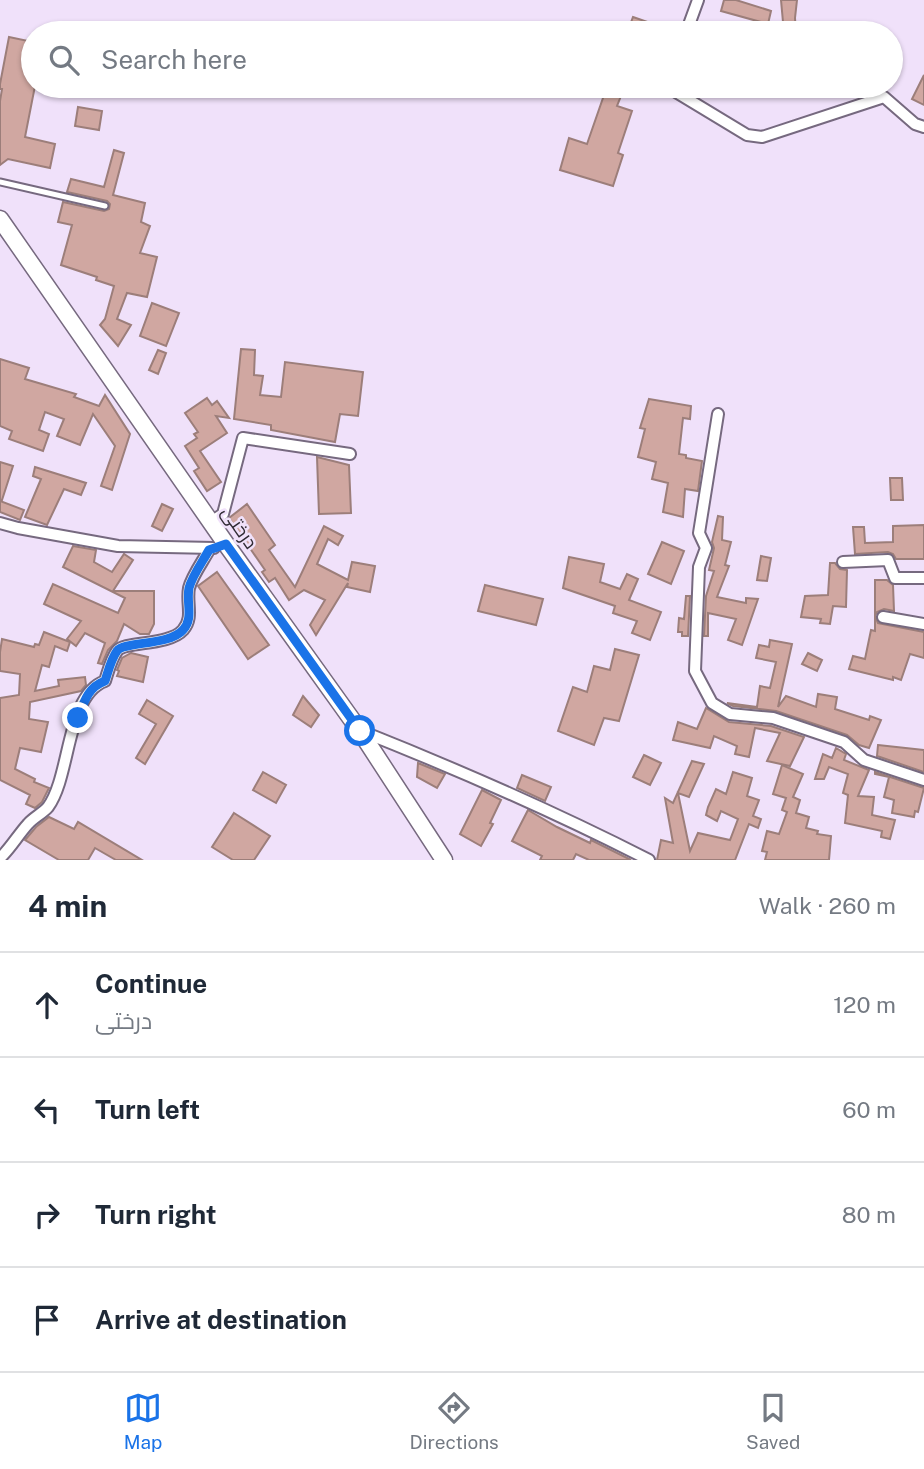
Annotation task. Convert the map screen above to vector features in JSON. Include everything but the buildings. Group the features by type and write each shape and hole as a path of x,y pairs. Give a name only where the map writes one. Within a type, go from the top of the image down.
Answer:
{"street":[{"path":"690,21 698,0"},
{"path":"686,98 747,135 762,137 881,98"},
{"path":"885,98 915,124 924,127"},
{"name":"درختی","path":"0,219 360,731 444,860"},
{"path":"718,414 699,533 706,548 699,567 695,671 712,703 730,715 773,718 844,742 864,760 924,780"},
{"path":"211,522 223,514 243,438 350,454"},
{"path":"0,523 118,546 209,550 226,544"},
{"path":"0,858 28,824 48,808 86,698 96,684 105,681 117,650 124,646 145,645 176,636 183,631 189,620 189,588 209,550"},
{"path":"844,562 888,560 895,578 924,578"},
{"path":"883,617 924,624"},
{"path":"360,731 542,807 649,860"}],"lane":[{"path":"0,182 105,206"}],"route":[{"path":"78,718 90,690 105,681 117,650 124,646 145,645 176,636 183,631 189,620 189,588 209,550 226,544 360,731"}]}
